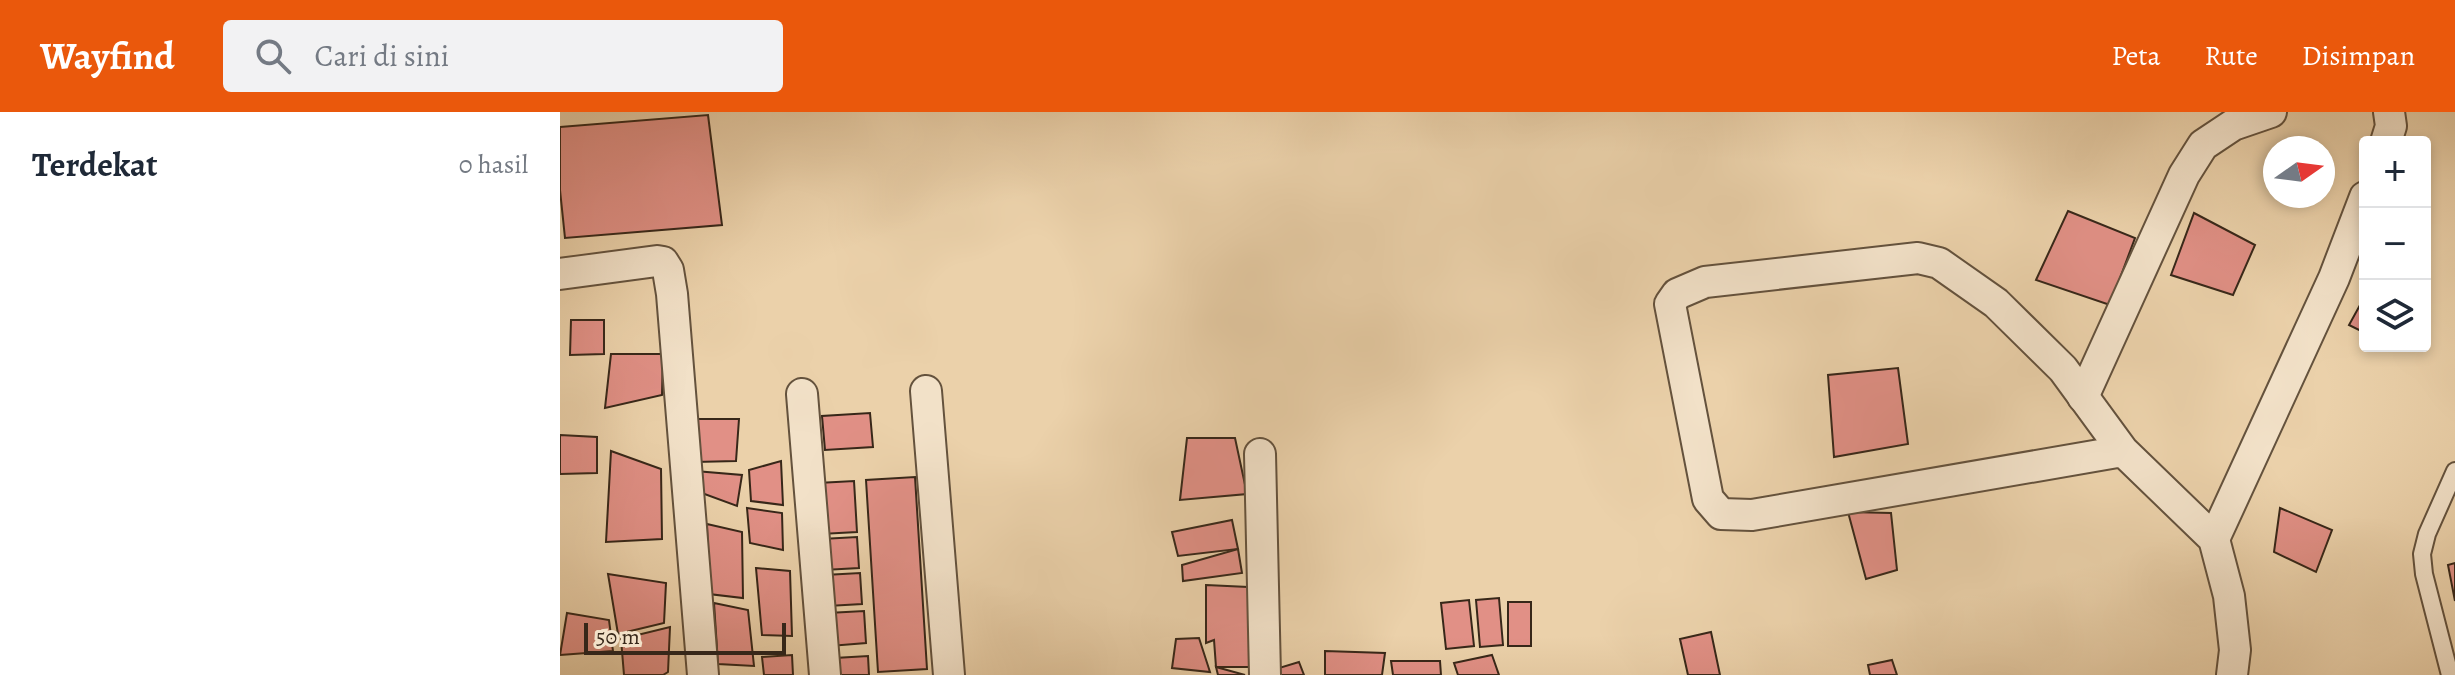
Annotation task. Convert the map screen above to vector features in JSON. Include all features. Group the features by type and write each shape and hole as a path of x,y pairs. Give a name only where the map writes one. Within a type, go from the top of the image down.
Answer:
{"street":[{"path":"2083,397 2184,175 2203,145 2233,125 2271,112"},
{"path":"2388,136 2391,126 2389,112"},
{"path":"2214,539 2334,278 2361,208"},
{"path":"2123,451 1752,515 1721,514 1708,499 1670,304 1677,294 1705,282 1918,258 1939,263 1996,303 2063,369 2123,451 2214,539 2229,596 2235,650 2232,675"},
{"path":"560,274 657,261 663,262 668,270 703,675"},
{"path":"926,391 949,675"},
{"path":"802,394 825,675"},
{"path":"1260,454 1265,675"}],"lane":[{"path":"2450,675 2424,574 2422,554 2427,534 2455,471"}],"building":[{"path":"708,115 722,225 565,238 560,190 560,127"},
{"path":"2068,211 2135,238 2110,305 2036,280"},
{"path":"2194,213 2255,245 2233,295 2171,275"},
{"path":"2359,307 2359,330 2349,325"},
{"path":"571,320 604,320 604,354 570,355"},
{"path":"611,354 663,354 662,395 605,408"},
{"path":"1898,368 1908,444 1834,457 1828,375"},
{"path":"870,413 873,447 825,450 822,416"},
{"path":"695,419 739,419 736,461 695,462"},
{"path":"560,435 597,437 597,473 560,474"},
{"path":"1187,438 1235,438 1247,494 1180,500"},
{"path":"611,451 661,469 662,539 606,542"},
{"path":"781,461 783,505 751,501 749,470"},
{"path":"695,471 742,475 737,506 699,492"},
{"path":"915,477 927,669 878,672 866,480"},
{"path":"854,481 857,532 821,534 818,483"},
{"path":"747,508 782,513 783,550 750,543"},
{"path":"2280,508 2332,530 2316,572 2274,552"},
{"path":"1848,512 1891,513 1897,570 1866,579"},
{"path":"1232,520 1238,549 1178,556 1172,532"},
{"path":"707,524 742,532 743,598 709,594"},
{"path":"857,537 859,568 824,570 822,539"},
{"path":"1238,549 1242,573 1183,581 1182,565"},
{"path":"2455,563 2455,601 2448,565"},
{"path":"756,568 790,571 792,636 762,635"},
{"path":"860,573 862,604 828,606 825,575"},
{"path":"608,574 666,583 664,623 618,634"},
{"path":"1206,585 1248,587 1255,667 1216,667 1214,640 1206,643"},
{"path":"1499,598 1503,645 1480,647 1476,600"},
{"path":"1469,600 1474,646 1446,649 1441,603"},
{"path":"1508,602 1531,602 1531,646 1508,646"},
{"path":"714,603 748,610 754,666 718,664"},
{"path":"864,611 866,643 830,646 828,613"},
{"path":"567,613 609,620 613,651 560,655"},
{"path":"670,627 668,672 663,675 624,675 621,639"},
{"path":"1711,632 1720,675 1688,675 1680,639"},
{"path":"1199,638 1210,672 1172,668 1176,639"},
{"path":"1325,651 1385,653 1382,675 1325,675"},
{"path":"792,655 793,675 764,675 762,657"},
{"path":"1492,655 1499,675 1458,675 1454,663"},
{"path":"868,656 869,675 836,675 835,658"},
{"path":"1892,660 1897,675 1870,675 1868,665"},
{"path":"1391,661 1440,661 1441,675 1393,675"},
{"path":"1299,662 1304,675 1269,675 1269,671"},
{"path":"1216,667 1245,675 1218,675"}]}
